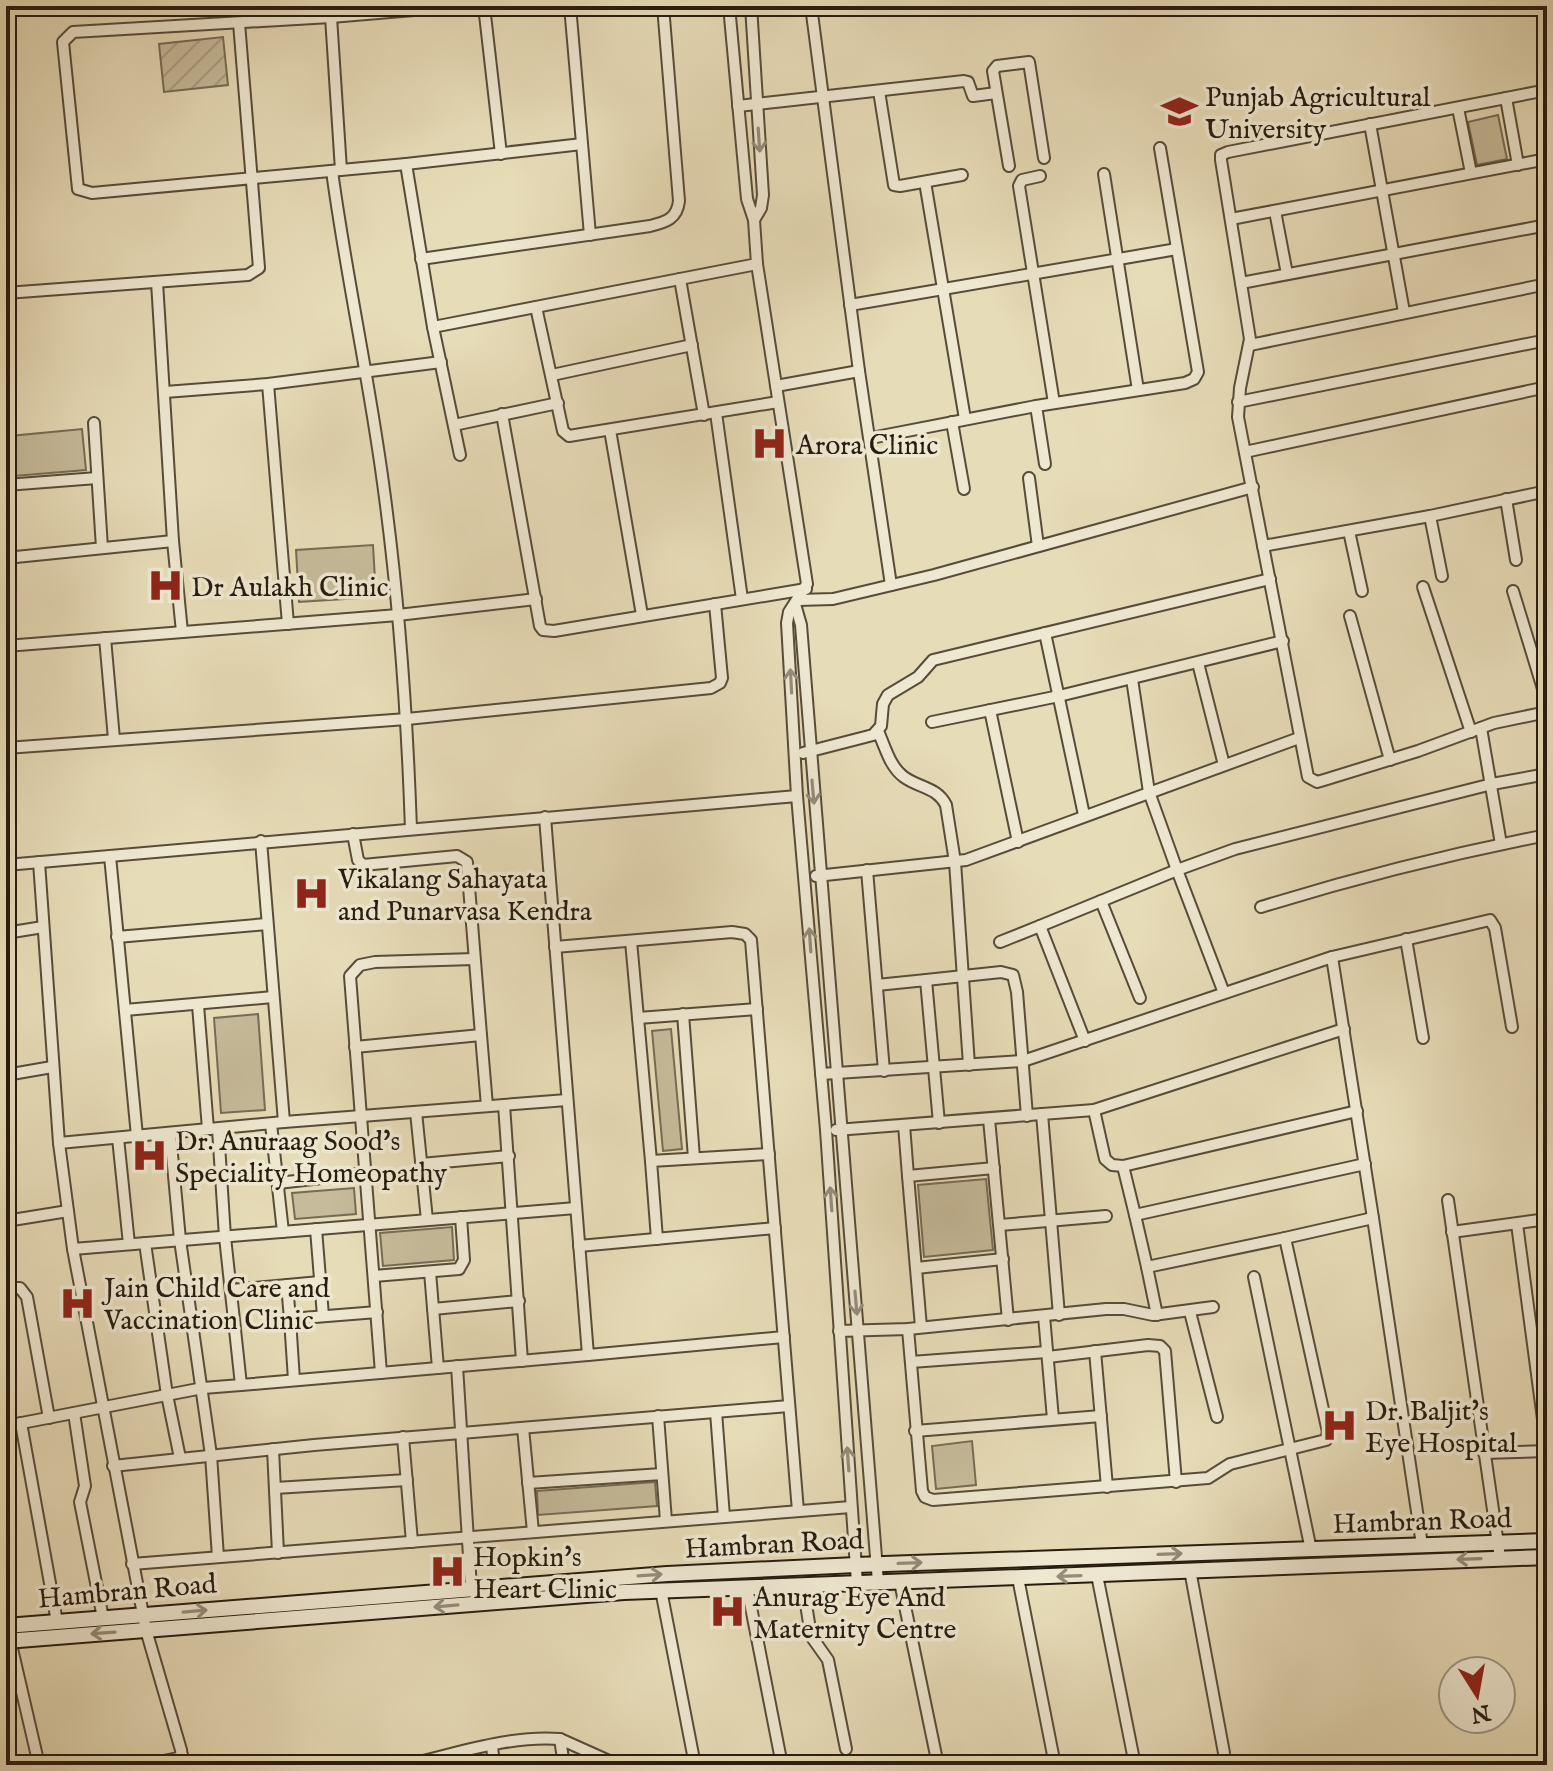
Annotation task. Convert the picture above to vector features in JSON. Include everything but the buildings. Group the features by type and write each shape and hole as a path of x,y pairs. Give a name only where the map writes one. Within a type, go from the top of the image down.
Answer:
{"main road":[{"name":"Hambran Road","path":"8,1633 661,1590 1190,1570 1344,1557 1422,1545 1547,1541"},
{"name":"Hambran Road","path":"8,1633 57,1622 103,1618 144,1622 471,1588 667,1574 1311,1550 1344,1557 1547,1557"}],"street":[{"path":"461,6 331,17 79,31 67,35 63,42 76,184 81,191 92,193 582,144"},
{"path":"484,6 501,154"},
{"path":"570,6 590,235"},
{"path":"421,259 661,224 675,216 678,208 663,6"},
{"path":"729,6 747,199 754,220 757,264 807,579 806,589 789,612 787,623 797,796 826,1130 857,1583"},
{"path":"751,6 763,195 761,208 754,220"},
{"path":"811,6 859,371 891,585"},
{"path":"331,17 337,170 383,481 407,719 411,829"},
{"path":"6,293 248,275 259,268 239,23"},
{"path":"1009,166 996,93 995,67 1029,62 1044,158"},
{"path":"738,106 966,81 973,96 996,93"},
{"path":"1547,90 1223,154 1221,160 1250,345 1238,402 1238,417 1308,777 1317,782 1476,730 1547,712"},
{"path":"879,91 893,183 900,186 962,175"},
{"path":"1506,98 1518,165"},
{"path":"1458,108 1471,173"},
{"path":"1370,124 1404,312"},
{"path":"871,438 1036,406 1185,383 1197,376 1160,148"},
{"path":"1231,219 1547,159"},
{"path":"406,164 433,327 460,455"},
{"path":"1104,174 1138,390"},
{"path":"1040,176 1022,180 1019,186 1054,403"},
{"path":"925,182 965,419"},
{"path":"1275,211 1287,274"},
{"path":"1241,283 1547,225"},
{"path":"850,305 1177,249"},
{"path":"433,327 757,264"},
{"path":"680,279 692,345 710,414 742,599"},
{"path":"157,282 173,541 182,632"},
{"path":"1250,345 1547,284"},
{"path":"536,307 563,431 569,436 778,402"},
{"path":"1238,402 1547,340"},
{"path":"552,375 692,345"},
{"path":"165,392 268,384 441,362"},
{"path":"776,386 859,371"},
{"path":"268,384 288,624"},
{"path":"1245,452 1547,387"},
{"path":"454,425 558,403"},
{"path":"1036,406 1045,464"},
{"path":"502,414 540,626 547,631 806,589"},
{"path":"952,422 964,489"},
{"path":"94,423 102,548"},
{"path":"610,430 642,615"},
{"path":"6,485 97,478"},
{"path":"1029,478 1038,546"},
{"path":"797,602 825,601 891,585 1253,487"},
{"path":"1263,546 1547,491"},
{"path":"1506,499 1516,560"},
{"path":"1430,516 1442,576"},
{"path":"1349,531 1362,591"},
{"path":"6,558 173,541"},
{"path":"795,754 867,739 878,731 883,721 883,704 888,695 918,677 933,660 1270,579"},
{"path":"1423,587 1476,730 1492,784 1501,844"},
{"path":"1513,591 1547,702"},
{"path":"6,646 398,615 536,599"},
{"path":"797,602 878,1582"},
{"path":"6,748 407,719 715,687 722,678 715,604"},
{"path":"1350,616 1390,760"},
{"path":"1045,633 1084,815"},
{"path":"105,638 114,739"},
{"path":"932,722 1059,696 1283,641"},
{"path":"1198,663 1224,765"},
{"path":"1132,679 1149,792 1224,993"},
{"path":"990,710 1018,842"},
{"path":"878,731 895,769 942,797 949,817 969,1065"},
{"path":"805,877 955,862 1018,842 1084,815 1299,738"},
{"path":"1000,942 1235,849 1492,784 1547,774"},
{"path":"6,865 797,796"},
{"path":"545,817 588,1355"},
{"path":"353,834 358,860 363,865 457,856 465,859 487,1106"},
{"path":"1261,907 1339,883 1547,835"},
{"path":"261,841 284,1122"},
{"path":"110,856 137,1136"},
{"path":"39,862 52,1067 73,1249 144,1622 183,1761 144,1765"},
{"path":"867,870 884,1071"},
{"path":"1101,901 1140,998"},
{"path":"821,1074 1023,1061 1332,957 1490,920 1495,928 1512,1027"},
{"path":"117,937 267,924"},
{"path":"1040,926 1085,1041"},
{"path":"6,933 43,927"},
{"path":"555,947 732,932 749,936 753,949 798,1511"},
{"path":"1406,939 1423,1038"},
{"path":"631,941 657,1239"},
{"path":"1332,957 1422,1545"},
{"path":"381,1373 349,985 354,969 375,962 474,959"},
{"path":"877,985 1001,972 1013,975 1027,1116"},
{"path":"926,980 939,1123"},
{"path":"125,1010 273,997"},
{"path":"198,1005 241,1385"},
{"path":"638,1018 757,1009"},
{"path":"683,1014 694,1158"},
{"path":"826,1130 1094,1110 1344,1029"},
{"path":"355,1047 481,1035"},
{"path":"6,1075 52,1067"},
{"path":"59,1143 567,1100"},
{"path":"504,1105 522,1361"},
{"path":"1094,1110 1105,1159 1112,1165 1123,1166 1357,1111"},
{"path":"416,1112 427,1220"},
{"path":"1042,1114 1059,1315"},
{"path":"989,1119 1008,1320"},
{"path":"271,1124 283,1232"},
{"path":"904,1125 921,1327"},
{"path":"170,1133 180,1240 211,1455 218,1557"},
{"path":"118,1138 129,1244"},
{"path":"651,1161 769,1154"},
{"path":"421,1164 509,1156"},
{"path":"1135,1215 1365,1164"},
{"path":"1123,1166 1157,1315"},
{"path":"908,1176 994,1168"},
{"path":"278,1183 366,1173"},
{"path":"1448,1200 1500,1558"},
{"path":"73,1249 576,1208"},
{"path":"6,1221 68,1211"},
{"path":"1000,1225 1106,1216"},
{"path":"374,1276 455,1271 463,1265 461,1217"},
{"path":"1147,1267 1373,1218"},
{"path":"1452,1232 1547,1219"},
{"path":"1484,1453 1547,1450 1517,1224"},
{"path":"579,1246 775,1228"},
{"path":"316,1229 323,1316"},
{"path":"908,1329 922,1491 929,1499 1208,1478 1230,1464 1322,1442 1328,1436 1285,1238"},
{"path":"145,1243 167,1395 180,1458"},
{"path":"916,1268 1003,1259"},
{"path":"430,1272 438,1368"},
{"path":"1254,1277 1311,1550"},
{"path":"231,1290 320,1282"},
{"path":"287,1285 294,1380"},
{"path":"6,1288 20,1288 27,1297 49,1418"},
{"path":"433,1309 519,1301"},
{"path":"839,1331 908,1329 1117,1309 1157,1315 1213,1307"},
{"path":"290,1319 377,1312"},
{"path":"1190,1312 1217,1417"},
{"path":"1044,1316 1053,1419"},
{"path":"6,1426 203,1388 784,1337"},
{"path":"911,1362 1160,1346 1165,1351 1176,1482"},
{"path":"1095,1351 1107,1487"},
{"path":"457,1366 471,1588"},
{"path":"113,1466 403,1437 789,1406"},
{"path":"716,1412 724,1517"},
{"path":"74,1413 85,1486 80,1502 103,1618"},
{"path":"658,1416 666,1521"},
{"path":"915,1431 1101,1416"},
{"path":"21,1423 57,1622"},
{"path":"523,1428 533,1532"},
{"path":"403,1437 412,1542"},
{"path":"273,1449 278,1553"},
{"path":"528,1483 662,1474"},
{"path":"275,1488 407,1480"},
{"path":"132,1564 851,1507"},
{"path":"1190,1570 1224,1753"},
{"path":"1097,1575 1135,1765"},
{"path":"1018,1578 1055,1765"},
{"path":"900,1582 938,1765"},
{"path":"803,1585 811,1636 828,1660 846,1749"},
{"path":"747,1587 782,1765"},
{"path":"661,1590 695,1765"},
{"path":"6,1610 8,1633 39,1765"},
{"path":"406,1765 541,1738 560,1739 618,1765"},
{"path":"560,1739 564,1765"},
{"path":"492,1746 494,1765"}],"shaded area":[{"path":"223,37 228,85 164,92 159,44"},
{"path":"1498,115 1507,159 1477,165 1468,122"},
{"path":"82,429 86,470 14,476 10,436"},
{"path":"373,545 376,597 299,602 296,550"},
{"path":"258,1014 265,1110 221,1113 214,1018"},
{"path":"671,1029 682,1149 663,1151 652,1031"},
{"path":"986,1179 993,1250 924,1257 918,1185"},
{"path":"354,1188 356,1214 295,1219 292,1193"},
{"path":"452,1227 454,1260 383,1266 380,1233"},
{"path":"972,1441 976,1485 936,1489 932,1446"},
{"path":"655,1482 657,1506 538,1515 537,1491"}],"place":[{"name":"Punjab Agricultural University","path":"1179,112"},
{"name":"Arora Clinic","path":"770,444"},
{"name":"Dr Aulakh Clinic","path":"165,586"},
{"name":"Vikalang Sahayata and Punarvasa Kendra","path":"312,894"},
{"name":"Dr. Anuraag Sood's Speciality Homeopathy","path":"149,1156"},
{"name":"Jain Child Care and Vaccination Clinic","path":"78,1303"},
{"name":"Dr. Baljit's Eye Hospital","path":"1339,1426"},
{"name":"Hopkin's Heart Clinic","path":"447,1572"},
{"name":"Anurag Eye And Maternity Centre","path":"727,1612"}]}
